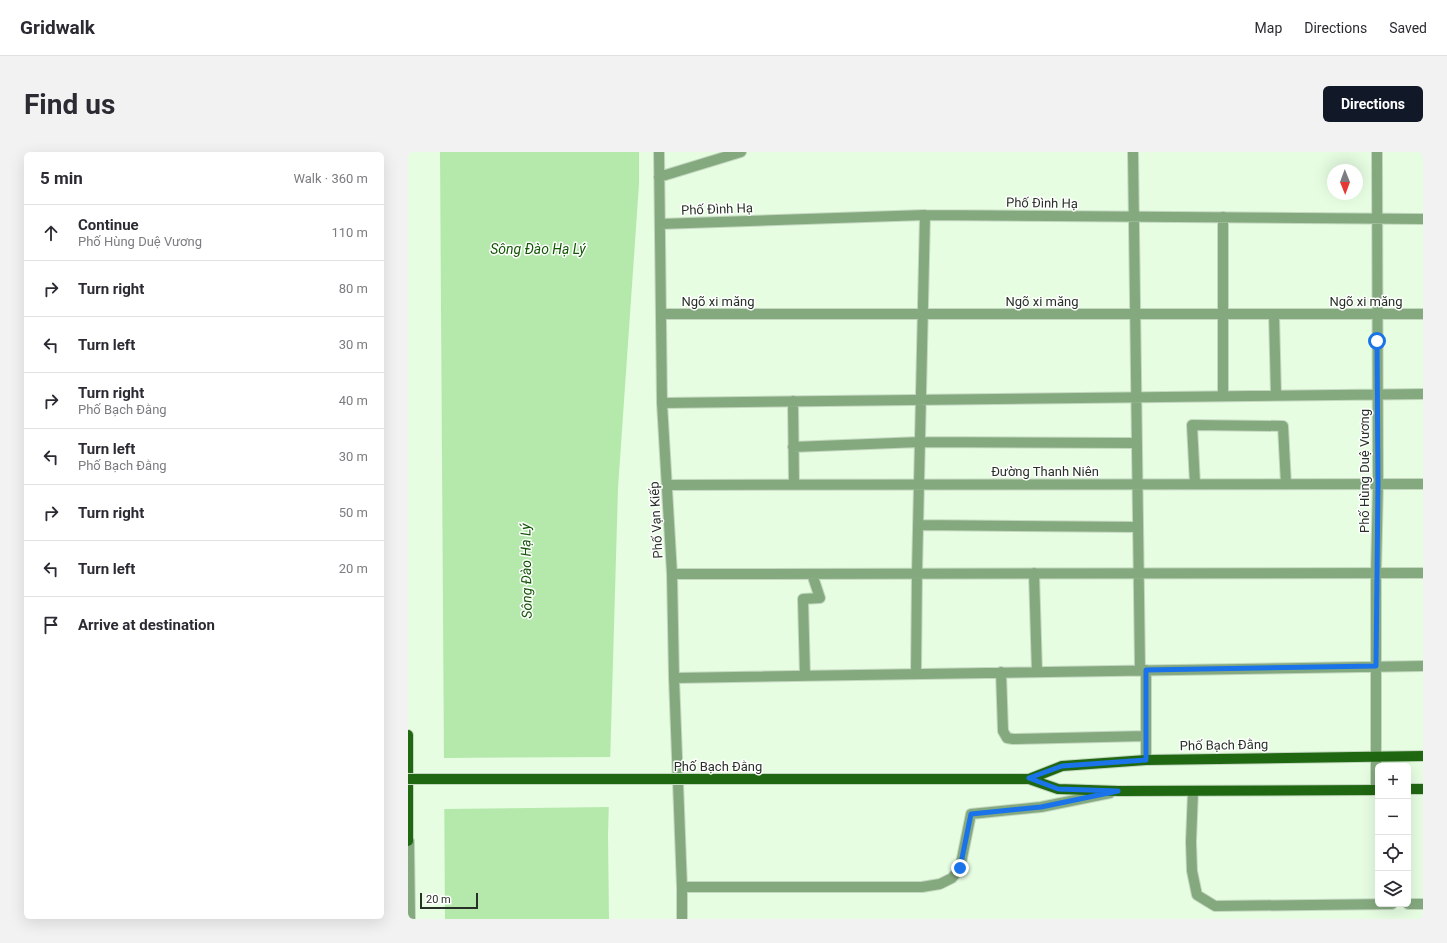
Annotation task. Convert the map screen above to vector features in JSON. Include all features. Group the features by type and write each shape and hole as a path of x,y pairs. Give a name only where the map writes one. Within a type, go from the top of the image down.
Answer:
{"main road":[{"path":"408,735 408,841"},
{"name":"Phố Bạch Đằng","path":"408,779 1013,779 1029,778 1062,766 1146,760 1423,756"},
{"name":"Phố Bạch Đằng","path":"1029,778 1058,789 1118,791 1375,790"},
{"path":"1411,789 1423,789"}],"street":[{"name":"Phố Vạn Kiếp","path":"659,152 662,403 672,574 682,919"},
{"path":"659,177 741,152"},
{"path":"1133,152 1138,527 1146,760"},
{"name":"Phố Hùng Duệ Vương","path":"1376,152 1378,395 1376,763"},
{"path":"916,674 925,215"},
{"name":"Phố Đình Hạ","path":"660,224 925,215 1423,219"},
{"path":"1222,217 1223,396"},
{"name":"Ngõ xi măng","path":"661,314 1423,314"},
{"path":"1274,314 1276,395"},
{"path":"662,403 1423,394"},
{"path":"793,401 794,484"},
{"path":"1195,484 1192,425 1283,426 1286,484"},
{"path":"793,447 920,442 1137,443"},
{"name":"Đường Thanh Niên","path":"667,484 1423,484"},
{"path":"918,525 1138,527"},
{"path":"1034,573 1037,672"},
{"path":"672,574 1423,573"},
{"path":"805,676 803,599 820,598 812,574"},
{"path":"674,678 1423,666"},
{"path":"1001,672 1003,731 1007,738 1013,740 1146,736"},
{"path":"682,887 914,887 940,884 952,878 960,868 971,814 1041,807 1118,791"},
{"path":"1192,791 1192,871 1197,895 1215,906 1375,904"},
{"path":"408,841 410,919"},
{"path":"1411,904 1423,904"}],"water":[{"name":"Sông Đào Hạ Lý","path":"440,152 639,152 639,184 618,488 608,835 609,919 445,919"}],"pier":[{"path":"612,757 611,807 442,809 442,758"}],"route":[{"path":"960,868 971,814 1041,807 1118,791 1058,789 1029,778 1062,766 1146,760 1146,670 1376,666 1378,484 1377,341"}]}
